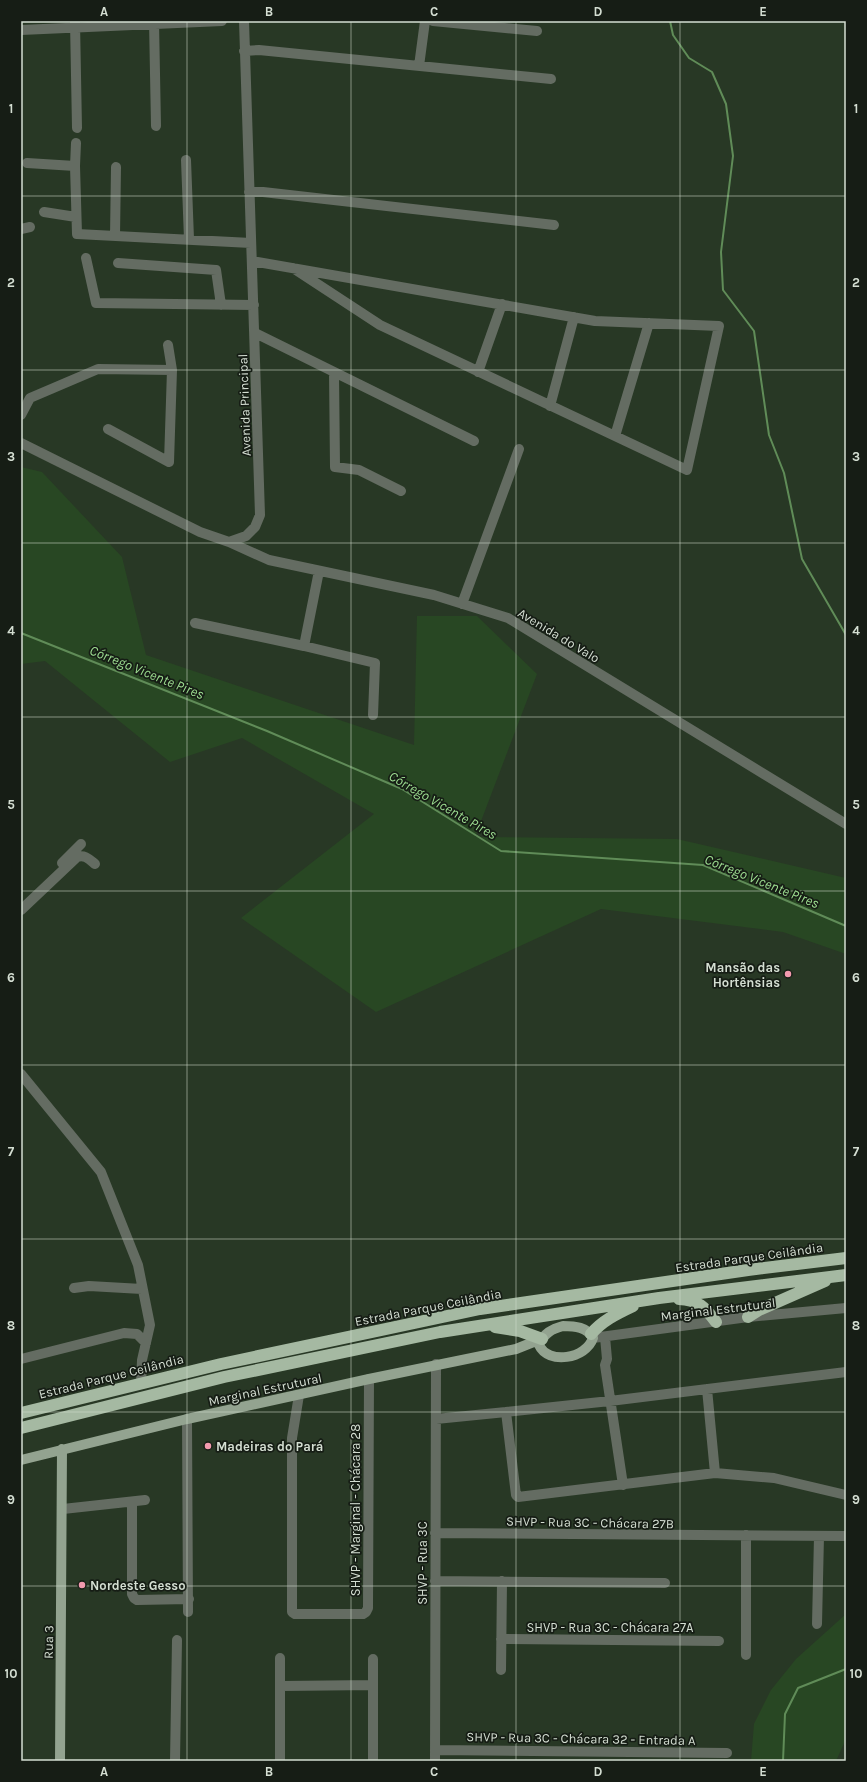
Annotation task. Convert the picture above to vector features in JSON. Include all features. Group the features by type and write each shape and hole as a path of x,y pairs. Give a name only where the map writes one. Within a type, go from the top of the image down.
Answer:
{"highway":[{"name":"Estrada Parque Ceilândia","path":"21,1413 221,1364 480,1310 748,1270 846,1258"},
{"name":"Estrada Parque Ceilândia","path":"21,1428 224,1377 440,1332 659,1298 841,1275"},
{"path":"748,1317 759,1310 841,1275"},
{"path":"659,1298 688,1299 705,1307 716,1322"},
{"path":"597,1337 599,1325 646,1300"},
{"path":"484,1325 520,1331 541,1343"}],"main road":[{"path":"541,1343 553,1329 564,1326 582,1328 597,1337"},
{"name":"Marginal Estrutural","path":"21,1460 187,1419 436,1364 541,1343 552,1356 568,1357 586,1350 591,1346 597,1337"},
{"name":"Rua 3","path":"60,1761 62,1449"}],"street":[{"path":"21,30 75,24 222,21"},
{"name":"Avenida Principal","path":"229,542 246,536 255,527 260,515 244,21"},
{"path":"419,66 425,21"},
{"path":"433,21 537,31"},
{"path":"154,23 156,126"},
{"path":"75,24 77,128"},
{"path":"244,51 259,50 551,80"},
{"path":"76,143 74,166 77,234 251,243"},
{"path":"186,160 189,239"},
{"path":"27,163 74,166"},
{"path":"115,236 116,167"},
{"path":"250,192 263,192 554,225"},
{"path":"44,212 76,217"},
{"path":"86,258 96,303 254,305"},
{"path":"252,261 293,268 502,304 595,321 719,326 687,470 380,325 293,268"},
{"path":"118,263 216,270 221,305"},
{"path":"478,372 502,304"},
{"path":"550,406 574,317"},
{"path":"615,436 649,323"},
{"path":"255,333 474,441"},
{"path":"108,429 169,462 172,370 168,346"},
{"path":"21,415 30,398 98,369 172,370"},
{"path":"334,372 335,467 359,470 401,491"},
{"path":"21,443 200,532 229,542"},
{"path":"462,604 519,449"},
{"name":"Avenida do Valo","path":"229,542 270,560 434,595 508,618 846,824"},
{"path":"304,646 319,571"},
{"path":"195,623 375,663 373,715"},
{"path":"21,904 80,844"},
{"path":"21,910 77,857 81,855 95,864"},
{"path":"21,1074 101,1172 138,1265 150,1326 142,1360 141,1384"},
{"path":"74,1288 89,1286 142,1289"},
{"name":"Marginal Estrutural","path":"597,1337 748,1317 846,1308"},
{"path":"21,1359 124,1333 137,1334 146,1343"},
{"path":"597,1337 601,1360 606,1365 623,1485"},
{"name":"SHVP - Rua 3C","path":"435,1761 436,1364"},
{"path":"436,1419 610,1401 846,1372"},
{"name":"SHVP - Marginal - Chácara 28","path":"299,1395 292,1438 292,1612 295,1614 363,1614 368,1608 369,1379"},
{"path":"706,1389 715,1473"},
{"path":"506,1412 517,1496 521,1498 715,1473 774,1478 846,1494"},
{"path":"187,1419 188,1612"},
{"path":"62,1509 132,1503 145,1500"},
{"path":"132,1503 132,1594 134,1598 137,1600 189,1599"},
{"name":"SHVP - Rua 3C - Chácara 27B","path":"435,1533 846,1536"},
{"path":"746,1535 746,1655"},
{"path":"817,1624 818,1536"},
{"path":"435,1581 665,1583"},
{"path":"501,1670 502,1581"},
{"name":"SHVP - Rua 3C - Chácara 27A","path":"501,1639 719,1641"},
{"path":"175,1761 176,1640"},
{"path":"280,1658 280,1761"},
{"path":"373,1658 373,1761"},
{"path":"281,1686 373,1685"},
{"name":"SHVP - Rua 3C - Chácara 32 - Entrada A","path":"435,1750 727,1753"}],"green space":[{"path":"21,467 42,472 122,557 146,655 414,745 417,616 477,616 537,674 475,837 677,839 846,878 846,954 783,932 601,909 376,1012 241,918 374,814 242,738 170,762 45,661 21,664"},
{"path":"846,1614 846,1739 836,1761 751,1761 754,1724 771,1690 796,1659"}],"waterway":[{"path":"670,21 673,35 689,58 712,72 726,104 733,156 721,252 723,290 754,331 769,435 784,473 802,559 846,635"},
{"name":"Córrego Vicente Pires","path":"21,633 267,731 402,789 501,851 703,865 846,926"},
{"name":"Córrego Vicente Pires","path":"783,1761 785,1714 798,1688 846,1669"}],"place":[{"name":"Mansão das Hortênsias","path":"788,974"},
{"name":"Madeiras do Pará","path":"208,1446"},
{"name":"Nordeste Gesso","path":"82,1585"}]}
